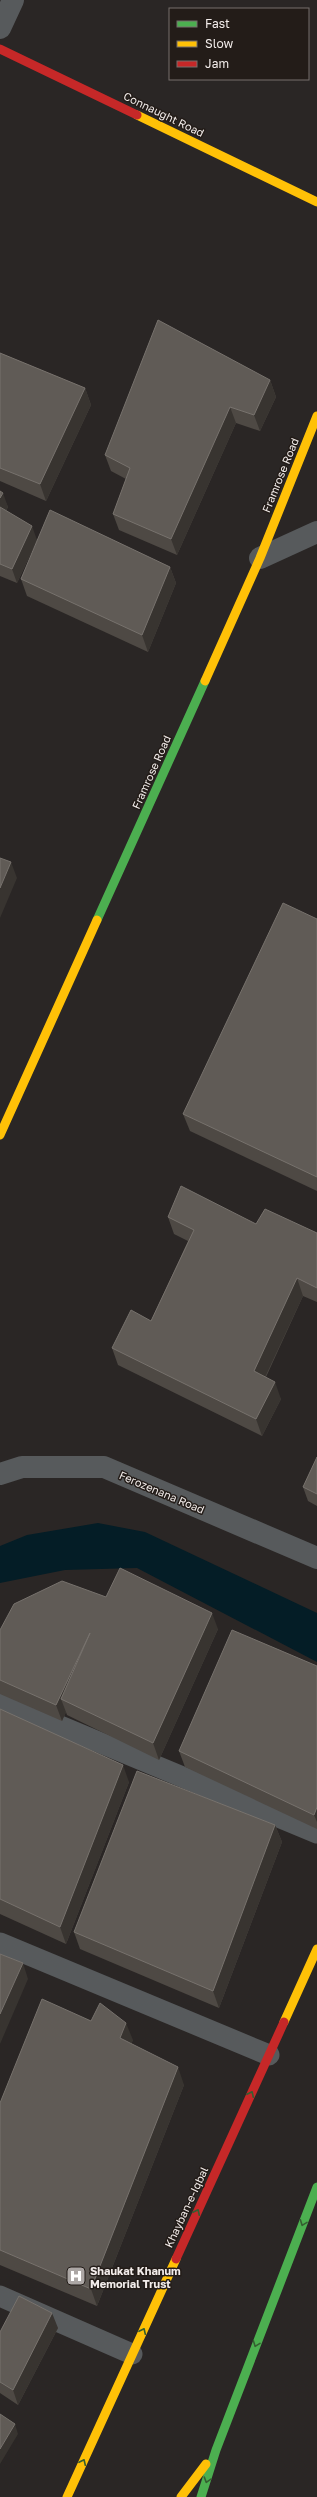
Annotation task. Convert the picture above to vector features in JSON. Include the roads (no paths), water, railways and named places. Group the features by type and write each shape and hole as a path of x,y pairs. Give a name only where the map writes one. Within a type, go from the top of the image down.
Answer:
{"street":[{"path":"0,28 13,0"},
{"name":"Connaught Road","path":"0,49 317,202"},
{"name":"Framrose Road","path":"0,1135 260,558 317,416"},
{"path":"260,558 317,532"},
{"name":"Ferozenana Road","path":"0,1474 22,1467 104,1467 317,1558"},
{"name":"Khayban-e-Iqbal","path":"67,2497 317,1949"},
{"path":"201,2497 216,2450 317,2187"},
{"path":"181,2497 216,2450"}],"lane":[{"path":"0,1701 317,1833"},
{"path":"0,1943 269,2055"},
{"path":"0,2296 132,2354"}],"water":[{"path":"98,1523 145,1532 317,1613 317,1662 137,1568 65,1570 0,1583 0,1546 27,1535"}],"place":[{"name":"Shaukat Khanum Memorial Trust","path":"76,2276"}]}
